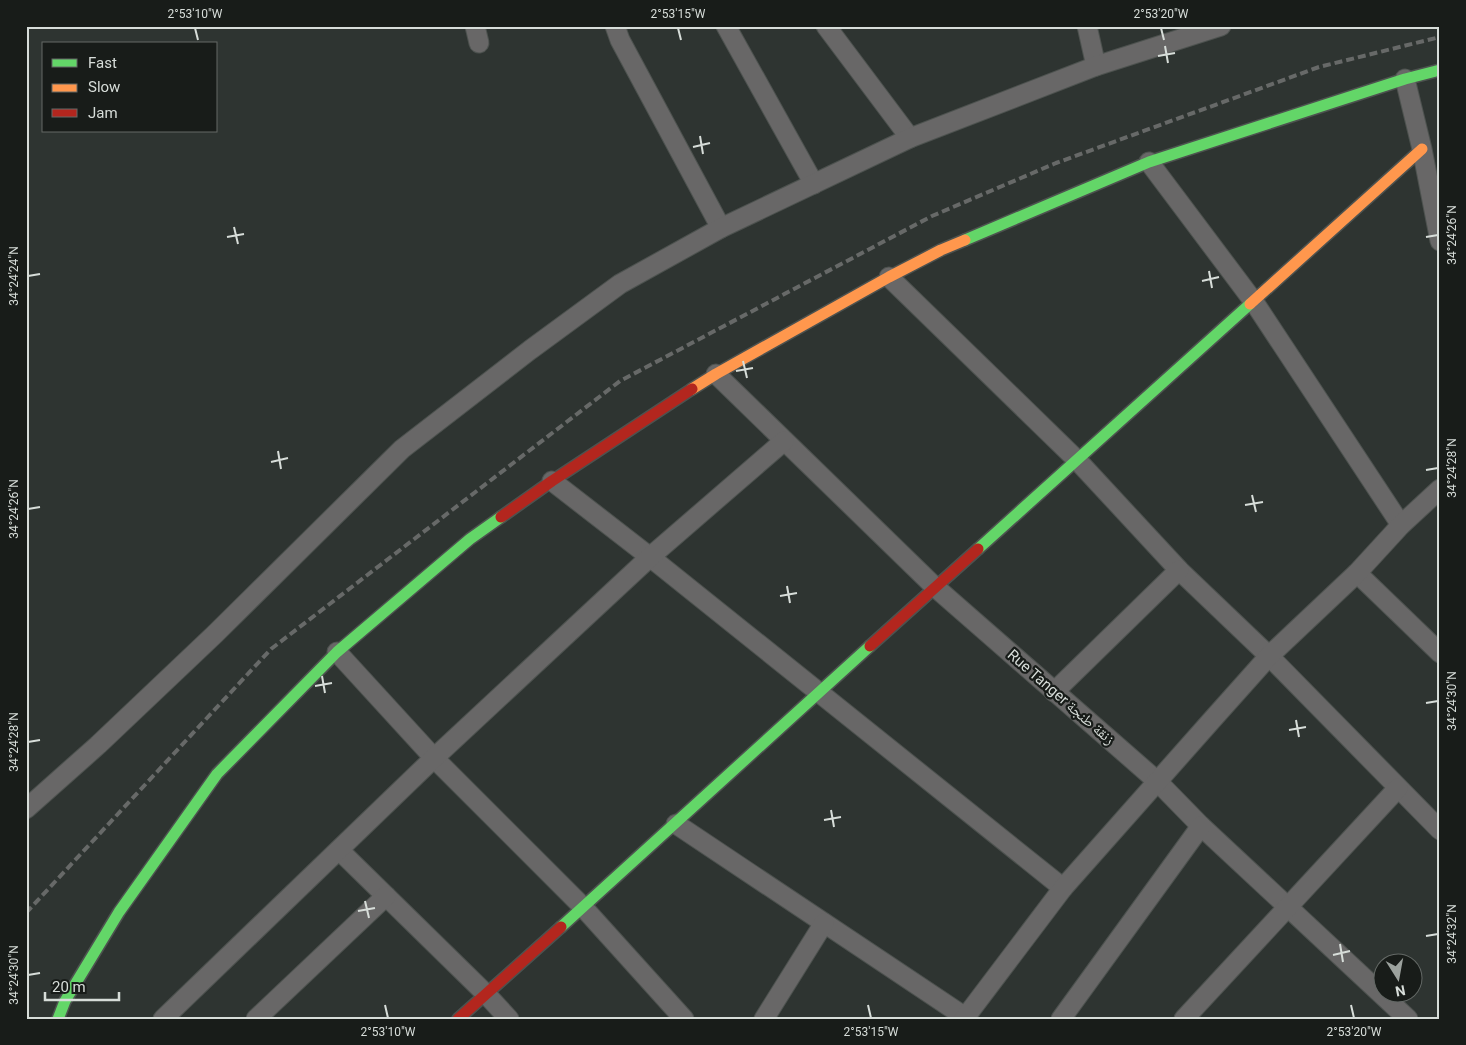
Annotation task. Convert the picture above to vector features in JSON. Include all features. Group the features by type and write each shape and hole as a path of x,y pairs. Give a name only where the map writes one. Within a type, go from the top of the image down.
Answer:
{"street":[{"path":"614,26 721,228"},
{"path":"726,26 814,184"},
{"path":"826,26 910,138"},
{"path":"1087,26 1096,66"},
{"path":"26,809 98,745 208,641 402,449 530,350 620,284 721,228 910,138 1096,66 1217,27"},
{"path":"58,1019 65,1001 119,912 217,774 337,652 470,539 552,481 716,374 941,250 1149,162 1405,79 1440,70"},
{"path":"1405,79 1422,149 1440,241"},
{"path":"458,1019 1422,149"},
{"path":"1149,162 1254,302 1401,525"},
{"path":"889,277 1078,460 1179,570 1269,656 1440,830"},
{"name":"Rue Tanger زنقة طنجة","path":"716,374 935,587 1157,781 1201,826 1408,1019"},
{"path":"163,1019 434,758 650,557 784,441"},
{"path":"552,481 820,692 1063,888"},
{"path":"676,824 966,1018 1063,888 1269,656 1357,573 1401,525 1440,489"},
{"path":"1054,692 1179,570"},
{"path":"1357,573 1440,653"},
{"path":"337,652 434,758 582,906 684,1019"},
{"path":"1184,1019 1398,788"},
{"path":"1061,1019 1201,826"},
{"path":"339,850 486,994 509,1019"},
{"path":"256,1019 386,896"},
{"path":"764,1019 824,924"}],"railway":[{"path":"26,913 271,649 620,381 932,216 1056,163 1319,67 1440,37"}],"traffic: fast":[{"path":"965,240 1149,162 1405,79 1440,70"},
{"path":"978,549 1250,304"},
{"path":"58,1019 65,1001 119,912 217,774 337,652 470,539 501,517"},
{"path":"561,927 870,646"}],"traffic: slow":[{"path":"1250,304 1422,149"},
{"path":"692,389 889,277 941,250 965,240"}],"traffic: jam":[{"path":"501,517 552,481 692,389"},
{"path":"870,646 978,549"},
{"path":"458,1019 561,927"}]}
